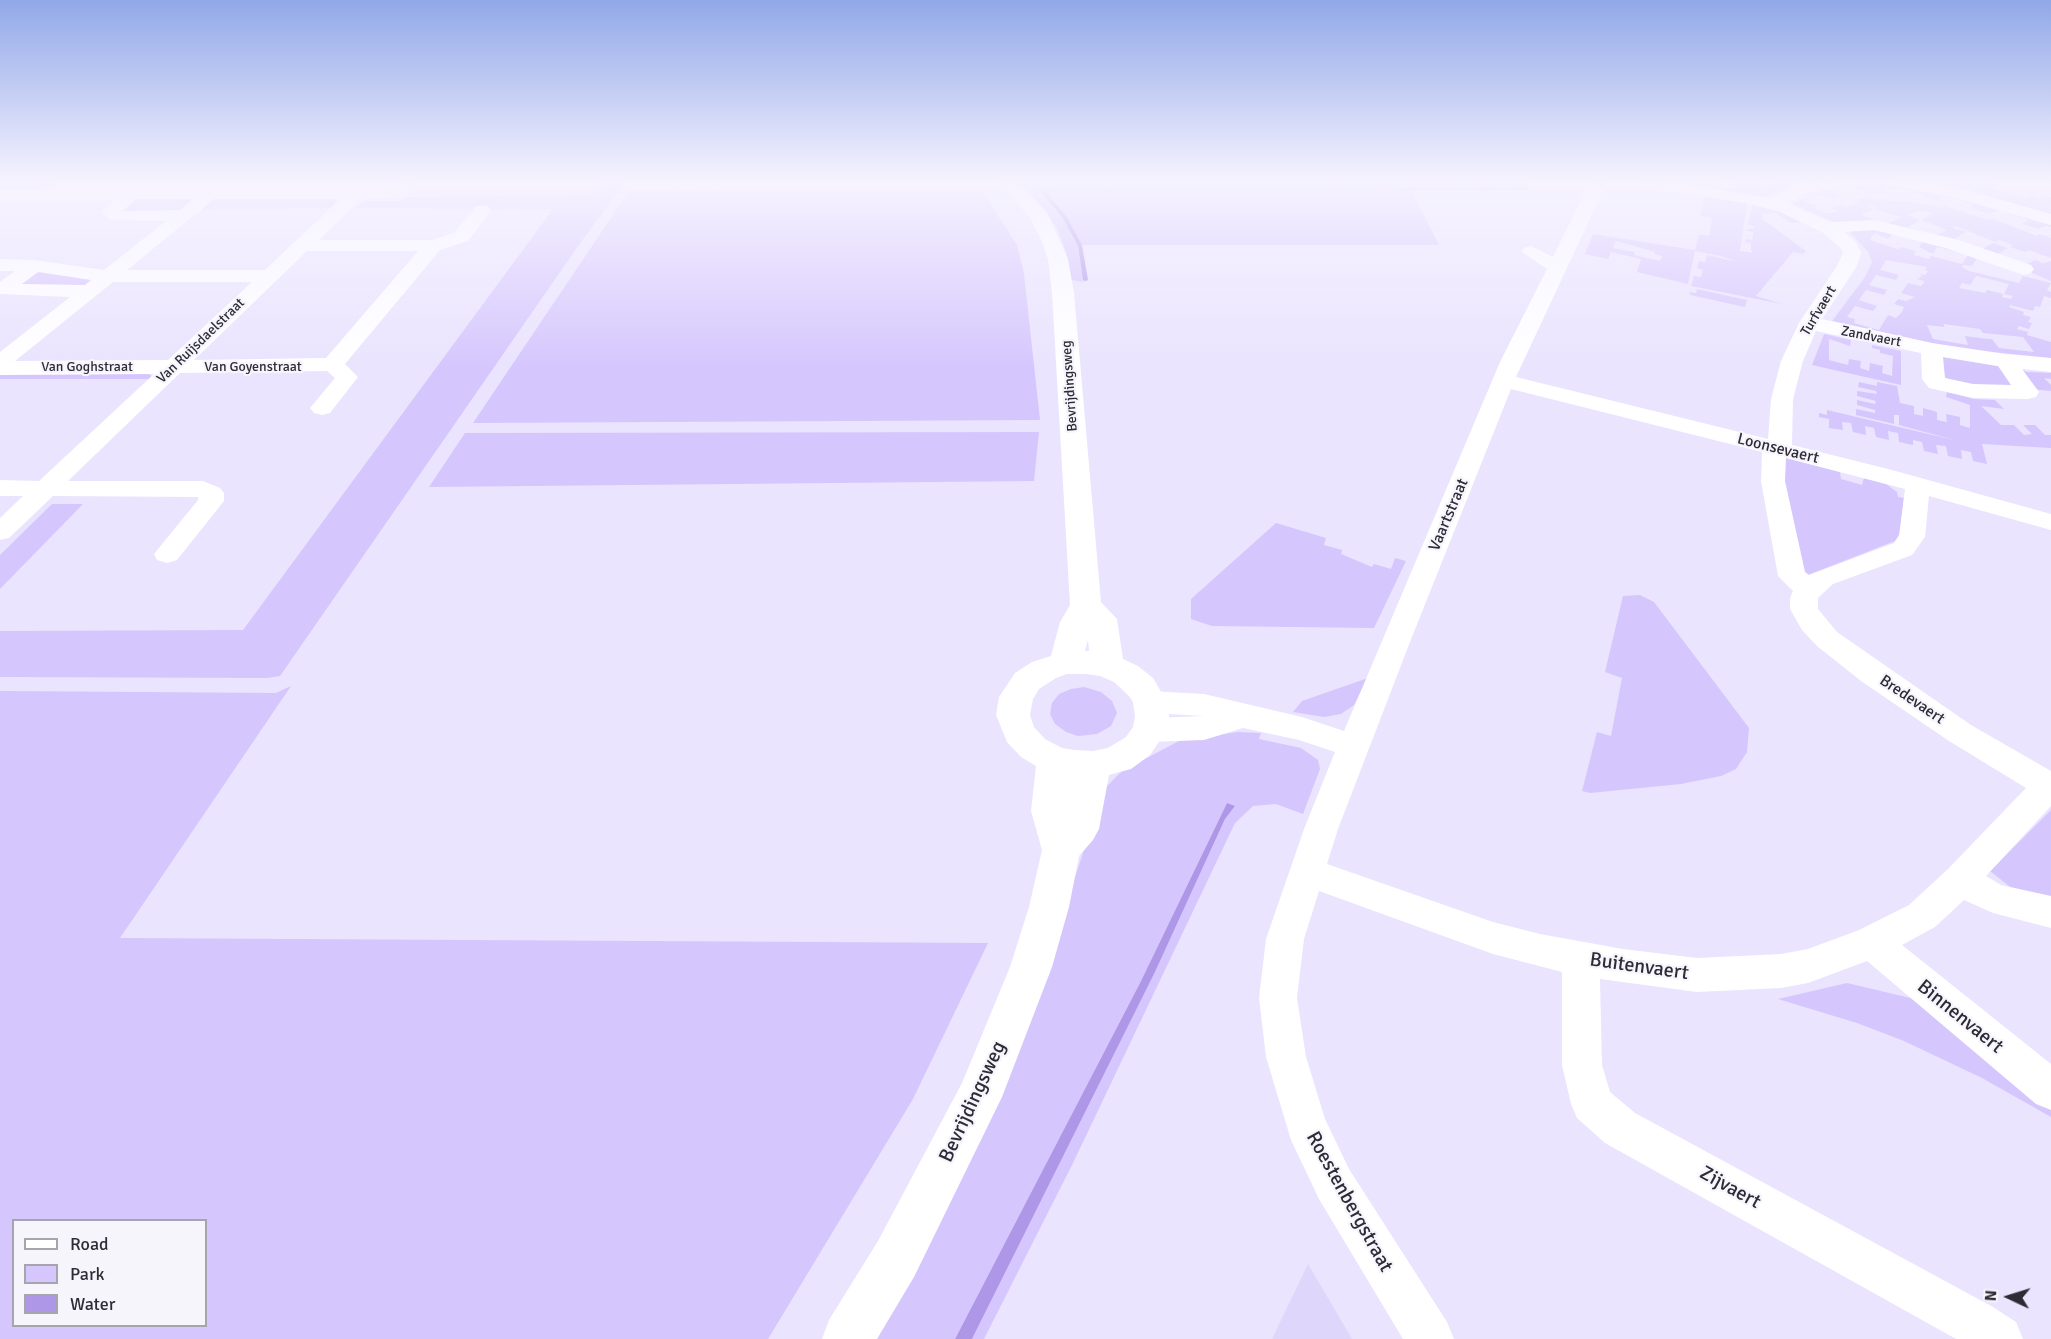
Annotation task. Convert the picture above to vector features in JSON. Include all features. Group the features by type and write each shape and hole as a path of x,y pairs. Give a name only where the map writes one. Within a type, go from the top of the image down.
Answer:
{"main road":[{"name":"Bevrijdingsweg","path":"1052,244 1058,259 1086,605 1076,622 1066,663"},
{"path":"1086,605 1101,619 1107,666"},
{"path":"1086,662 1107,666 1126,674 1141,687 1150,716 1138,746 1118,759 1093,765 1074,764 1054,760 1033,748 1019,733 1013,715 1016,697 1027,681 1044,670 1066,663 1086,662"},
{"name":"Bevrijdingsweg","path":"848,1339 896,1259 979,1097 1031,967 1049,907 1061,850 1050,811 1054,760"},
{"name":"Bevrijdingsweg","path":"1061,850 1080,829 1093,765"}],"street":[{"path":"0,363 148,244"},
{"path":"301,246 438,244"},
{"name":"Vaartstraat","path":"1354,746 1503,381 1567,244"},
{"name":"Turfvaert","path":"1777,449 1782,399 1792,361 1809,323 1847,266 1852,253 1847,244"},
{"path":"1948,244 2024,269"},
{"name":"Van Ruijsdaelstraat","path":"0,532 301,246"},
{"path":"322,408 347,377 332,364 433,246"},
{"path":"1531,252 1556,267"},
{"path":"0,265 34,266 108,276 269,276"},
{"path":"34,266 6,286 7,290 89,291"},
{"name":"Zandvaert","path":"1809,323 1932,349 2005,361 2051,365"},
{"path":"1932,349 1933,379 1937,383 1974,391 2039,392"},
{"path":"2005,361 2039,392"},
{"name":"Van Goyenstraat","path":"174,367 332,364"},
{"name":"Van Goghstraat","path":"0,368 174,367"},
{"name":"Loonsevaert","path":"1503,381 1918,485 2051,522"},
{"path":"1777,449 1773,481 1792,576 1808,589 1823,578 1902,549 1912,537 1918,485"},
{"path":"0,488 203,489 211,493 211,501 166,554"},
{"name":"Bredevaert","path":"1808,589 1804,598 1804,609 1812,623 1827,639 1960,734 2050,786"},
{"path":"1150,716 1204,728 1243,716 1302,729 1354,746"},
{"name":"Roestenbergstraat","path":"1354,746 1306,872 1285,939 1278,998 1286,1057 1306,1125 1334,1184 1430,1339"},
{"name":"Buitenvaert","path":"1306,872 1493,938 1540,951 1665,972 1729,975 1781,971 1808,966 1872,942 1922,916 1960,880 2050,786"},
{"path":"1960,880 1994,898 2051,912"},
{"name":"Binnenvaert","path":"1872,942 1922,986 2051,1090"},
{"name":"Zijvaert","path":"1581,959 1582,1065 1592,1104 1620,1128 1976,1324 1999,1339"}],"shaded area":[{"path":"1308,1264 1352,1339 1272,1339"}],"green space":[{"path":"527,244 579,244 280,676 267,678 0,677 0,631 243,630"},
{"path":"593,244 1017,245 1024,274 1040,420 473,423"},
{"path":"1063,244 1077,244 1083,280 1086,282 1070,280"},
{"path":"1082,244 1439,245 1082,245"},
{"path":"1589,244 1615,244 1613,248 1635,252 1634,255 1660,261 1662,256 1655,252 1628,244 1660,244 1695,250 1696,244 1741,244 1740,251 1753,253 1751,244 1797,244 1806,251 1803,254 1793,252 1756,296 1782,304 1691,286 1694,276 1701,277 1703,270 1697,268 1699,261 1705,262 1707,255 1738,262 1720,256 1695,251 1688,284 1637,272 1641,259 1611,252 1608,259 1585,254"},
{"path":"1861,244 1884,244 1898,249 1901,247 1916,251 1914,255 1929,259 1931,256 1962,264 1968,255 1937,247 1933,254 1919,247 1921,244 1933,244 1979,256 1972,266 1963,265 1962,267 1969,271 2019,283 2023,276 2051,283 2047,290 2051,292 2051,298 2044,296 2040,307 2035,306 2033,311 2010,305 2009,307 2031,317 2028,322 2032,323 2029,329 2019,326 2017,329 2028,332 2027,335 2051,342 2051,358 1954,348 1832,321 1865,277 1872,262 1868,252","holes":["1886,260 1927,267 1925,270 1928,271 1925,275 1920,274 1922,276 1917,279 1924,281 1923,284 1921,286 1908,283 1901,293 1915,297 1906,301 1898,299 1894,304 1904,307 1902,312 1896,318 1888,315 1879,330 1854,323 1855,319 1847,317 1855,306 1873,311 1877,306 1859,300 1866,290 1884,295 1887,290 1869,285 1876,275 1896,280 1899,275 1880,270","1976,276 2009,284 2004,294 2013,296 2011,299 2002,297 2003,294 1987,290 1985,293 1959,288 1962,283 1970,285","1944,324 1980,329 1983,333 2023,337 2034,352 1999,348 1992,339 1965,336 1968,345 1933,339 1927,325 1944,327"]},
{"path":"1962,244 1969,244 1982,249 1990,244 1997,244 2008,248 1998,254 2027,264 2035,260 2043,263 2051,261 2051,281"},
{"path":"2051,244 2051,258 2029,250 2025,252 2010,247 2013,245"},
{"path":"42,271 95,278 88,286 23,289 17,283"},
{"path":"1697,289 1747,300 1745,307 1690,295 1690,292 1696,293"},
{"path":"1824,334 1851,340 1850,346 1829,339 1829,360 1848,365 1849,359 1861,361 1860,368 1869,371 1870,363 1883,366 1882,373 1892,376 1893,356 1880,353 1880,350 1872,348 1872,345 1901,351 1901,385 1812,365"},
{"path":"1943,357 2003,367 2014,389 1956,385 1943,376"},
{"path":"2019,369 2027,372 2051,373 2051,379 2044,378 2051,385 2051,391 2030,389"},
{"path":"0,373 149,374 151,379 0,379"},
{"path":"1859,382 1877,386 1877,382 1897,386 1900,403 1914,406 1914,414 1923,416 1923,408 1937,412 1937,420 1947,422 1946,414 1960,417 1960,425 1970,428 1970,405 1946,397 1947,392 1974,399 1995,400 2004,409 1981,406 2001,425 2014,425 2024,435 2032,434 2023,425 2035,425 2045,435 2051,435 2051,448 1982,444 1987,464 1973,461 1971,452 1961,450 1962,459 1948,456 1946,446 1936,445 1938,454 1924,451 1922,442 1913,440 1913,445 1899,442 1898,433 1888,431 1889,440 1876,437 1874,428 1865,426 1866,435 1853,432 1851,423 1842,422 1843,430 1829,428 1829,419 1819,417 1819,413 1827,415 1827,410 1958,441 1899,425 1899,415 1894,415 1894,424 1856,415 1856,409 1875,413 1875,410 1857,405 1857,400 1875,404 1876,401 1857,396 1857,391 1877,394 1876,391 1858,387"},
{"path":"1039,432 1034,481 429,487 465,433"},
{"path":"1782,457 1840,472 1841,479 1862,485 1864,478 1886,484 1897,492 1898,497 1904,498 1900,533 1895,541 1805,576 1785,512"},
{"path":"52,504 83,504 0,589 0,555"},
{"path":"1276,523 1326,538 1324,545 1342,550 1341,554 1372,567 1374,564 1391,569 1395,558 1406,561 1374,628 1212,626 1191,619 1191,599"},
{"path":"1640,595 1654,602 1749,728 1747,752 1736,769 1721,776 1681,784 1590,793 1582,791 1597,732 1611,736 1622,678 1605,672 1623,596"},
{"path":"1368,678 1354,705 1341,714 1324,717 1293,712 1302,701"},
{"path":"291,686 120,938 988,943 913,1099 768,1339 0,1339 0,691 276,693"},
{"path":"1084,687 1101,692 1112,701 1117,713 1111,726 1097,734 1078,736 1066,732 1055,724 1050,714 1052,703 1059,694"},
{"path":"1238,732 1261,733 1259,739 1301,748 1318,760 1320,769 1303,814 1276,804 1253,806 1235,823 1073,1163 984,1339 972,1339 1155,972 1225,819 1235,806 1227,803 1140,983 955,1339 877,1339 1043,973 1082,856 1100,793 1122,771 1181,740"},
{"path":"2051,810 2051,898 2014,890 1990,871"},
{"path":"1847,983 1923,1001 2051,1103 2051,1117 1982,1078 1904,1041 1857,1023 1778,999"}],"water":[{"path":"1082,245 1088,280 1086,281 1083,280 1078,246"},
{"path":"1227,803 1235,806 1225,819 1155,972 972,1339 955,1339 1140,983"}]}
